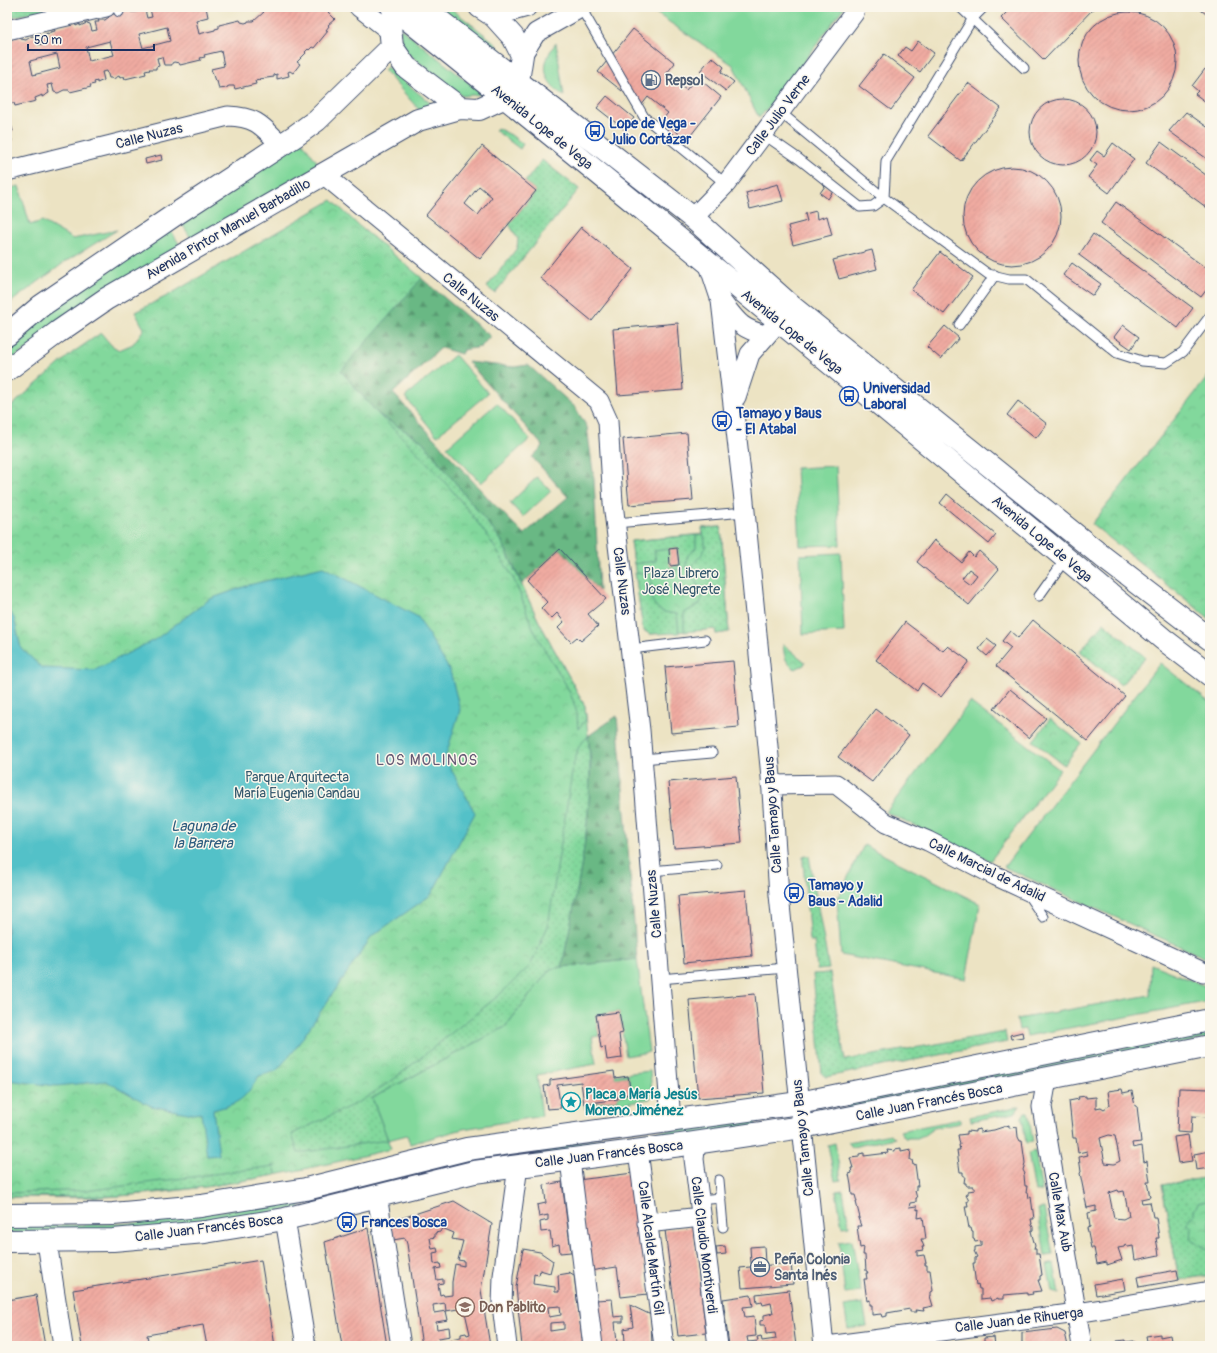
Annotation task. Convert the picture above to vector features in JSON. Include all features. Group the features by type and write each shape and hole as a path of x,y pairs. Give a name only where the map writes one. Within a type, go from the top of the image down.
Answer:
{"main road":[{"name":"Avenida Lope de Vega","path":"422,7 511,89 709,265 779,321 1163,639 1210,675"},
{"path":"394,8 390,26 391,39 406,67 460,108"},
{"name":"Avenida Lope de Vega","path":"394,8 693,218 779,321 1102,557 1210,639"},
{"path":"487,11 514,37 522,55 511,89"},
{"path":"7,335 41,306 173,216 282,146 317,120 391,39"},
{"name":"Avenida Pintor Manuel Barbadillo","path":"7,370 106,299 418,120 460,108 479,109 511,89"},
{"name":"Calle Juan Francés Bosca","path":"7,1215 113,1214 200,1206 306,1189 467,1149 800,1103 1210,1020"},
{"name":"Calle Juan Francés Bosca","path":"7,1241 47,1242 113,1240 205,1232 285,1219 474,1172 638,1151 802,1127 1210,1046"}],"street":[{"path":"359,7 391,39"},
{"path":"487,11 527,7"},
{"path":"522,55 536,32 581,7"},
{"name":"Calle Julio Verne","path":"693,218 726,184 854,13 856,7"},
{"path":"7,30 114,9"},
{"name":"Calle Nuzas","path":"7,171 189,132 228,116 242,117 260,123 282,146"},
{"name":"Calle Nuzas","path":"323,174 599,401 608,421 615,523 631,649 642,759 671,1120"},
{"name":"Calle Tamayo y Baus","path":"709,265 721,301 746,512 802,1127 826,1346"},
{"path":"721,301 740,325 755,332 779,321"},
{"name":"Calle Tamayo y Baus","path":"734,404 750,354 779,321"},
{"name":"Calle Marcial de Adalid","path":"771,785 809,789 836,784 886,823 928,841 1022,888 1204,972"},
{"name":"Calle Max Aub","path":"1047,1079 1042,1107 1082,1346"},
{"name":"Calle Claudio Montiverdi","path":"696,1143 694,1159 718,1346"},
{"name":"Calle Alcalde Martín Gil","path":"638,1151 664,1346"},
{"path":"570,1160 593,1346"},
{"path":"507,1346 502,1305 503,1276 518,1166"},
{"path":"377,1195 401,1346"},
{"path":"648,1223 700,1208"},
{"path":"285,1219 306,1346"},
{"path":"47,1242 63,1346"},
{"name":"Calle Juan de Rihuerga","path":"826,1346 1077,1313 1210,1291"}],"lane":[{"path":"581,7 644,117 726,184"},
{"path":"960,7 974,18 1024,68"},
{"path":"884,198 886,161 974,18 984,7"},
{"path":"780,112 884,198 988,274 1009,279 1026,279 1117,353 1142,361 1166,363 1184,352 1210,316"},
{"path":"763,134 799,159 860,207 873,206 884,198"},
{"path":"959,325 995,275"},
{"path":"615,523 746,512"},
{"path":"1039,596 1066,558"},
{"path":"631,649 705,640"},
{"path":"642,759 712,753"},
{"path":"651,871 717,865"},
{"path":"1022,888 1043,917"},
{"path":"660,979 787,968"},
{"path":"719,1180 724,1227"},
{"path":"700,1208 721,1198"}],"green space":[{"path":"7,7 59,7 7,18"},
{"path":"435,7 449,7 494,42 502,52 504,63"},
{"path":"647,7 844,7 785,88 759,118 733,65"},
{"path":"400,28 483,94 462,96 407,53 401,40"},
{"path":"556,43 564,96 552,84 546,72 547,58"},
{"path":"387,67 435,107 420,111 384,70"},
{"path":"497,128 511,135 523,144 520,149 495,130"},
{"path":"302,141 320,166 192,240 181,222"},
{"path":"542,160 579,189 495,293 487,287 517,248 518,239 509,224 536,191 525,182"},
{"path":"19,186 30,225 42,221 73,239 117,230 65,262 7,305 7,189"},
{"name":"Parque Arquitecta María Eugenia Candau","path":"332,200 359,226 422,278 341,371 379,415 422,441 501,540 538,620 585,706 591,763 583,853 562,967 550,969 505,1027 372,1098 391,1149 290,1172 188,1189 105,1197 7,1197 7,410 72,353 101,333 111,345 119,350 133,344 144,329 135,312 167,296"},
{"path":"170,229 181,247 7,362 7,348 51,310"},
{"path":"371,236 490,336 481,347 463,350 461,354 441,348 393,393 489,499 524,534 568,497 532,457 543,446 468,362 514,367 528,365 575,407 587,427 594,479 599,591 560,549 522,584 501,540 422,441 379,415 341,371 400,302"},
{"path":"455,355 488,393 437,436 405,397"},
{"path":"1210,374 1210,619 1092,524"},
{"path":"497,403 530,439 481,483 447,447"},
{"path":"379,415 422,441 501,540 538,620 585,706 586,719 578,729 577,712 569,691 534,630 517,587 496,549 482,528 450,488 415,450"},
{"path":"836,466 840,545 800,546 796,468"},
{"path":"537,477 551,491 523,517 510,503"},
{"name":"Plaza Librero José Negrete","path":"721,527 729,632 716,634 715,629 650,634 643,630 631,541 703,534 702,528"},
{"path":"721,527 729,632 716,634 715,629 684,632 684,613 700,604 702,595 693,577 692,568 703,553 705,547 702,528"},
{"path":"696,535 696,548 688,555 685,568 672,570 670,567 679,564 677,548 654,551 656,561 634,564 631,541"},
{"path":"841,553 844,632 803,634 800,555"},
{"path":"635,573 652,573 652,600 659,609 664,612 677,614 679,633 650,634 643,630"},
{"path":"1104,623 1145,657 1121,685 1080,651"},
{"path":"783,644 805,662 804,665 795,669 787,662"},
{"path":"1160,663 1210,703 1210,960 1004,867"},
{"path":"970,702 1060,770 990,861 886,812"},
{"path":"617,716 637,959 562,967 587,823 590,765 588,736"},
{"path":"1050,719 1081,743 1064,765 1033,741"},
{"path":"588,736 590,764 587,823 578,882 562,967 550,969 505,1027 372,1098 388,1140 298,1153 292,1134 361,1101 394,1079 498,996 530,966 548,926 573,766 579,746"},
{"path":"864,845 980,904 966,979 841,955 837,899"},
{"path":"803,856 809,856 829,969 817,970 814,941 810,941 803,862"},
{"path":"637,959 649,1052 626,1056 619,1012 596,1015 599,1036 592,1037 596,1064 537,1075 542,1116 463,1129 410,1144 407,1135 388,1140 372,1098 505,1027 550,968"},
{"path":"1151,964 1210,988 1210,1001 1027,1036 1025,1029 1019,1030 1017,1019 1150,995"},
{"path":"830,973 845,1060 1005,1032 1007,1042 826,1077 822,1074 813,974"},
{"path":"1210,1030 1210,1038 848,1110 847,1103"},
{"path":"650,1071 652,1093 650,1099 585,1109 584,1104 618,1100 617,1096 631,1094 628,1076 615,1078 614,1075"},
{"path":"1020,1106 1015,1113 971,1121 970,1117"},
{"path":"1025,1112 1028,1112 1033,1142 1026,1143 1022,1117"},
{"path":"755,1119 756,1129 495,1161 494,1153"},
{"path":"960,1119 960,1123 934,1128 920,1138 905,1138 900,1131"},
{"path":"891,1134 895,1138 852,1147 848,1142"},
{"path":"835,1143 841,1180 835,1181 828,1145"},
{"path":"1035,1151 1042,1191 1035,1192 1028,1153"},
{"path":"478,1155 479,1164 317,1205 316,1196"},
{"path":"275,1166 276,1175 205,1187 119,1196 7,1197 7,1193 93,1190"},
{"path":"1210,1177 1210,1275 1179,1280 1162,1185"},
{"path":"1210,1177 1210,1200 1198,1203 1194,1211 1194,1216 1190,1217 1188,1225 1192,1228 1191,1239 1210,1251 1210,1275 1179,1280 1162,1185"},
{"path":"843,1190 849,1226 842,1227 836,1191"},
{"path":"299,1200 301,1208 138,1231 7,1233 7,1225 137,1223"},
{"path":"1044,1208 1053,1255 1045,1256 1038,1209"},
{"path":"852,1240 861,1292 845,1294 839,1242"},
{"path":"1054,1263 1059,1294 1052,1292 1047,1265"},
{"path":"863,1303 867,1326 848,1329 844,1306"}],"water":[{"name":"Laguna de la Barrera","path":"323,567 418,617 450,671 460,710 445,758 475,813 431,895 372,936 293,1052 276,1071 259,1076 245,1095 240,1099 229,1105 213,1110 219,1155 207,1156 201,1113 193,1114 151,1106 106,1081 56,1086 7,1080 7,607 14,618 21,648 42,668 95,670 156,639 210,599 249,585"}],"building":[{"path":"153,7 206,7 208,17 196,20 199,34 215,30 219,28 219,25 240,20 241,22 245,23 248,21 254,21 264,12 262,11 266,7 326,7 330,10 328,12 335,19 328,25 329,26 326,30 328,31 314,48 312,47 309,50 308,49 297,62 300,64 293,73 290,71 288,72 289,76 277,79 277,74 274,75 274,77 259,79 260,80 255,81 256,84 235,89 234,86 229,86 227,88 219,89 211,69 224,66 221,51 204,55 205,57 200,58 201,60 180,65 179,63 174,62 172,65 164,65 162,57 157,58 159,66 156,67 156,69 149,69 150,70 145,71 146,74 125,79 124,76 120,78 119,76 113,79 109,78 107,71 102,72 104,80 97,83 97,81 94,82 95,84 90,85 91,87 70,92 69,90 64,90 58,93 54,92 52,84 47,85 49,93 42,97 42,95 35,98 36,101 15,106 14,103 7,103 7,40 20,37 21,39 26,40 32,36 35,37 38,45 42,44 40,36 55,31 54,28 75,23 76,26 80,24 80,26 87,23 90,24 92,31 97,30 95,22 99,22 98,20 105,20 109,17 109,15 130,10 131,12 136,12 142,9 142,11 145,10 147,18 152,17 150,9","holes":["167,27 170,41 143,48 139,34","110,41 114,55 89,61 86,47","57,54 60,68 33,75 30,61"]},
{"path":"1012,7 1095,7 1044,60 1001,18"},
{"path":"1197,7 1210,7 1210,17"},
{"path":"1128,12 1147,16 1163,26 1173,42 1177,61 1173,80 1163,96 1147,106 1128,110 1109,106 1093,96 1083,80 1079,61 1083,42 1093,26 1109,16"},
{"path":"633,29 675,63 666,74 686,90 697,77 721,97 687,140 662,120 668,113 648,97 641,106 598,72"},
{"path":"918,41 934,53 920,72 898,56 905,47 911,51"},
{"path":"884,54 915,78 891,110 859,86"},
{"path":"712,57 724,67 721,72 734,82 726,91 700,71"},
{"path":"1205,69 1210,73 1210,105 1195,94 1198,91 1192,86"},
{"path":"968,83 1001,108 961,161 928,136"},
{"path":"607,96 634,118 625,130 597,108"},
{"path":"1056,99 1070,99 1082,104 1091,113 1096,125 1094,145 1087,156 1070,165 1056,165 1044,160 1035,151 1030,139 1030,125 1035,113 1044,104"},
{"path":"1186,112 1210,129 1210,161 1169,131"},
{"path":"9,118 13,131 10,132 12,141 8,142 7,119"},
{"path":"1161,142 1210,178 1210,210 1146,163"},
{"path":"1113,143 1134,159 1109,193 1088,177 1097,165 1090,160 1097,151 1104,156"},
{"path":"482,146 536,191 480,259 426,215","holes":["479,186 492,197 478,215 465,204"]},
{"path":"161,155 162,160 146,164 145,159"},
{"path":"1012,167 1031,171 1047,181 1057,197 1061,216 1057,235 1047,251 1031,261 1012,265 993,261 977,251 967,235 963,216 967,197 977,181 993,171"},
{"path":"778,184 783,201 750,209 746,193"},
{"path":"825,186 833,191 828,199 820,193"},
{"path":"1116,202 1210,271 1210,285 1201,297 1101,223"},
{"path":"816,211 817,219 827,216 832,235 793,245 788,226 807,221 805,214"},
{"path":"581,227 633,269 592,321 540,278"},
{"path":"1093,234 1193,308 1178,328 1079,255"},
{"path":"872,250 877,269 839,279 833,260"},
{"path":"940,252 973,277 944,314 911,290"},
{"path":"1072,263 1101,284 1093,296 1063,275"},
{"path":"678,323 683,390 618,395 613,329"},
{"path":"1123,325 1139,337 1131,349 1114,337"},
{"path":"945,326 959,338 941,359 927,347"},
{"path":"1018,401 1047,424 1036,438 1007,415"},
{"path":"687,433 693,500 629,505 623,439"},
{"path":"947,494 996,535 989,544 940,503"},
{"path":"934,540 961,562 969,552 974,557 979,551 999,569 969,605 917,562","holes":["969,569 977,575 970,584 962,578"]},
{"path":"677,548 679,565 670,566 669,549"},
{"path":"560,549 606,599 588,614 598,626 581,641 577,637 571,642 558,628 564,622 557,613 551,619 541,608 547,602 527,580"},
{"path":"1033,620 1125,696 1088,741 996,666 1011,648 1002,641 1010,631 1018,638"},
{"path":"905,622 943,651 948,646 969,661 941,697 922,683 917,691 876,660"},
{"path":"987,639 996,646 987,656 979,649"},
{"path":"733,661 739,727 671,733 665,667"},
{"path":"1010,689 1046,718 1029,738 994,709"},
{"path":"875,709 909,735 872,782 838,757"},
{"path":"736,776 742,843 674,848 668,782"},
{"path":"746,890 752,956 684,963 678,896"},
{"path":"755,994 764,1093 698,1098 689,1000"},
{"path":"619,1012 623,1033 619,1034 622,1058 607,1060 605,1047 601,1048 596,1015"},
{"path":"1022,1032 1023,1037 1011,1039 1010,1035"},
{"path":"614,1071 615,1078 628,1076 631,1094 617,1096 618,1099 584,1104 581,1082 557,1085 561,1108 547,1109 544,1086 550,1085 550,1080"},
{"path":"1179,1088 1210,1089 1210,1117 1192,1116 1191,1133 1177,1132"},
{"path":"1122,1089 1123,1093 1132,1091 1135,1106 1137,1106 1141,1142 1132,1143 1133,1148 1142,1146 1144,1162 1147,1161 1150,1182 1147,1182 1150,1197 1141,1199 1142,1203 1150,1202 1153,1217 1156,1217 1159,1238 1156,1238 1159,1255 1135,1260 1133,1246 1128,1247 1125,1245 1124,1247 1118,1248 1122,1260 1107,1265 1107,1262 1097,1264 1094,1248 1091,1248 1087,1228 1090,1227 1088,1213 1096,1211 1096,1206 1087,1208 1080,1173 1079,1157 1088,1155 1087,1151 1078,1153 1076,1138 1073,1138 1069,1101 1079,1099 1078,1097 1096,1097 1096,1108 1101,1107 1104,1109 1110,1105 1108,1091","holes":["1109,1135 1115,1136 1120,1161 1114,1164 1105,1163 1100,1138","1118,1190 1119,1192 1124,1191 1129,1216 1123,1219 1114,1218 1109,1193"]},
{"path":"1009,1125 1009,1128 1017,1127 1018,1137 1020,1141 1022,1141 1025,1163 1023,1170 1025,1174 1025,1186 1027,1186 1026,1193 1028,1193 1029,1198 1031,1197 1034,1219 1031,1219 1033,1230 1031,1231 1035,1246 1034,1249 1036,1249 1036,1254 1039,1254 1042,1275 1040,1276 1040,1280 1038,1280 1042,1291 1032,1292 1033,1294 1027,1295 1027,1293 1004,1295 1004,1299 998,1298 991,1301 990,1298 981,1299 981,1289 979,1289 978,1284 976,1285 973,1263 975,1263 975,1258 977,1257 974,1251 975,1247 981,1246 981,1241 975,1242 973,1239 973,1232 971,1228 969,1228 965,1206 968,1206 967,1201 969,1201 966,1195 968,1194 968,1191 975,1190 975,1188 973,1188 973,1186 966,1186 966,1183 964,1183 965,1176 963,1176 963,1172 960,1172 957,1150 960,1150 958,1135 967,1134 967,1131 975,1132 975,1130 980,1129 980,1132 994,1130"},
{"path":"1188,1135 1192,1161 1178,1163 1174,1137"},
{"path":"901,1148 901,1151 911,1149 910,1160 912,1160 913,1165 915,1164 918,1186 916,1186 915,1191 917,1198 916,1202 910,1203 909,1207 917,1206 917,1210 919,1209 918,1218 923,1217 926,1239 921,1239 924,1247 922,1247 923,1250 917,1251 917,1256 924,1255 927,1270 930,1270 933,1291 931,1292 930,1296 933,1306 923,1308 924,1311 915,1310 916,1312 910,1312 910,1309 887,1313 887,1316 882,1317 881,1314 872,1315 872,1305 870,1305 870,1300 867,1301 864,1279 867,1279 866,1273 868,1273 866,1271 865,1255 863,1255 864,1247 860,1248 857,1226 861,1226 858,1218 860,1218 855,1195 852,1195 849,1174 852,1173 851,1168 853,1168 850,1158 859,1157 859,1154 864,1153 864,1156 888,1153 887,1150 895,1151 895,1149"},
{"path":"1210,1151 1210,1168 1196,1170 1194,1154"},
{"path":"633,1173 648,1294 621,1297 617,1267 589,1271 578,1180"},
{"path":"562,1182 571,1252 560,1253 559,1244 552,1246 550,1231 541,1232 540,1222 548,1220 548,1215 539,1217 537,1205 546,1203 544,1185"},
{"path":"454,1201 492,1224 481,1290 490,1346 444,1346 451,1344 450,1339 461,1337 461,1334 470,1334 464,1308 446,1311 448,1320 436,1322 437,1329 449,1327 450,1336 439,1338 440,1346 422,1346 407,1244 405,1238 393,1240 390,1222","holes":["442,1228 454,1233 452,1239 463,1241 458,1260 464,1261 464,1266 455,1264 452,1282 452,1295 444,1296 443,1294 440,1295 438,1284 443,1283 443,1279 437,1280 435,1269 441,1268 440,1263 434,1264 433,1253 438,1252 437,1248 432,1249 430,1238 435,1237 435,1233 440,1232","445,1303 446,1311 434,1313 433,1305"]},
{"path":"693,1227 706,1333 678,1336 665,1230"},
{"path":"368,1228 387,1346 342,1346 325,1242"},
{"path":"725,1246 726,1254 717,1255 716,1247"},
{"path":"764,1246 765,1263 751,1263 750,1247"},
{"path":"523,1249 540,1252 553,1261 550,1273 540,1270 539,1275 534,1274 533,1284 555,1287 555,1292 559,1292 558,1275 570,1273 569,1272 574,1275 583,1346 522,1346 516,1287","holes":["560,1306 561,1315 549,1317 548,1307","564,1322 564,1329 550,1331 550,1323"]},
{"path":"261,1260 275,1346 207,1346 203,1325 147,1335 149,1346 82,1346 73,1290"},
{"path":"791,1263 793,1284 742,1288 740,1268"},
{"path":"1177,1270 1179,1280 1139,1287 1137,1277"},
{"path":"1123,1279 1125,1290 1096,1295 1094,1284"},
{"path":"789,1290 796,1346 768,1346 768,1344 729,1346 723,1299 751,1295 753,1306 743,1307 745,1317 754,1316 756,1336 747,1337 748,1342 758,1341 757,1337 761,1336 762,1341 776,1339 775,1333 766,1334 765,1325 760,1325 760,1321 764,1320 764,1315 773,1313 771,1303 763,1305 762,1302 757,1303 756,1294"},
{"path":"36,1295 45,1346 7,1346 7,1300"},
{"path":"612,1299 614,1317 623,1316 623,1322 615,1322 617,1343 625,1342 624,1329 633,1327 630,1305 651,1315 652,1346 635,1346 634,1344 626,1346 602,1346 596,1300"},
{"path":"1057,1329 1065,1333 1068,1346 1022,1346 1022,1333"},
{"path":"1160,1334 1160,1337 1170,1335 1172,1346 1148,1346 1146,1336"},
{"path":"994,1337 995,1346 984,1346 984,1338"},
{"path":"1125,1340 1125,1342 1134,1341 1135,1346 1109,1346 1118,1344 1117,1341"}],"place":[{"name":"Repsol","path":"651,80"},
{"name":"Lope de Vega - Julio Cortázar","path":"595,131"},
{"name":"Universidad Laboral","path":"849,396"},
{"name":"Tamayo y Baus - El Atabal","path":"722,421"},
{"name":"Tamayo y Baus - Adalid","path":"794,893"},
{"name":"Placa a María Jesús Moreno Jiménez","path":"571,1102"},
{"name":"Frances Bosca","path":"347,1222"},
{"name":"Peña Colonia Santa Inés","path":"760,1267"},
{"name":"Don Pablito","path":"465,1307"}],"district":[{"name":"LOS MOLINOS","path":"427,760"}]}
